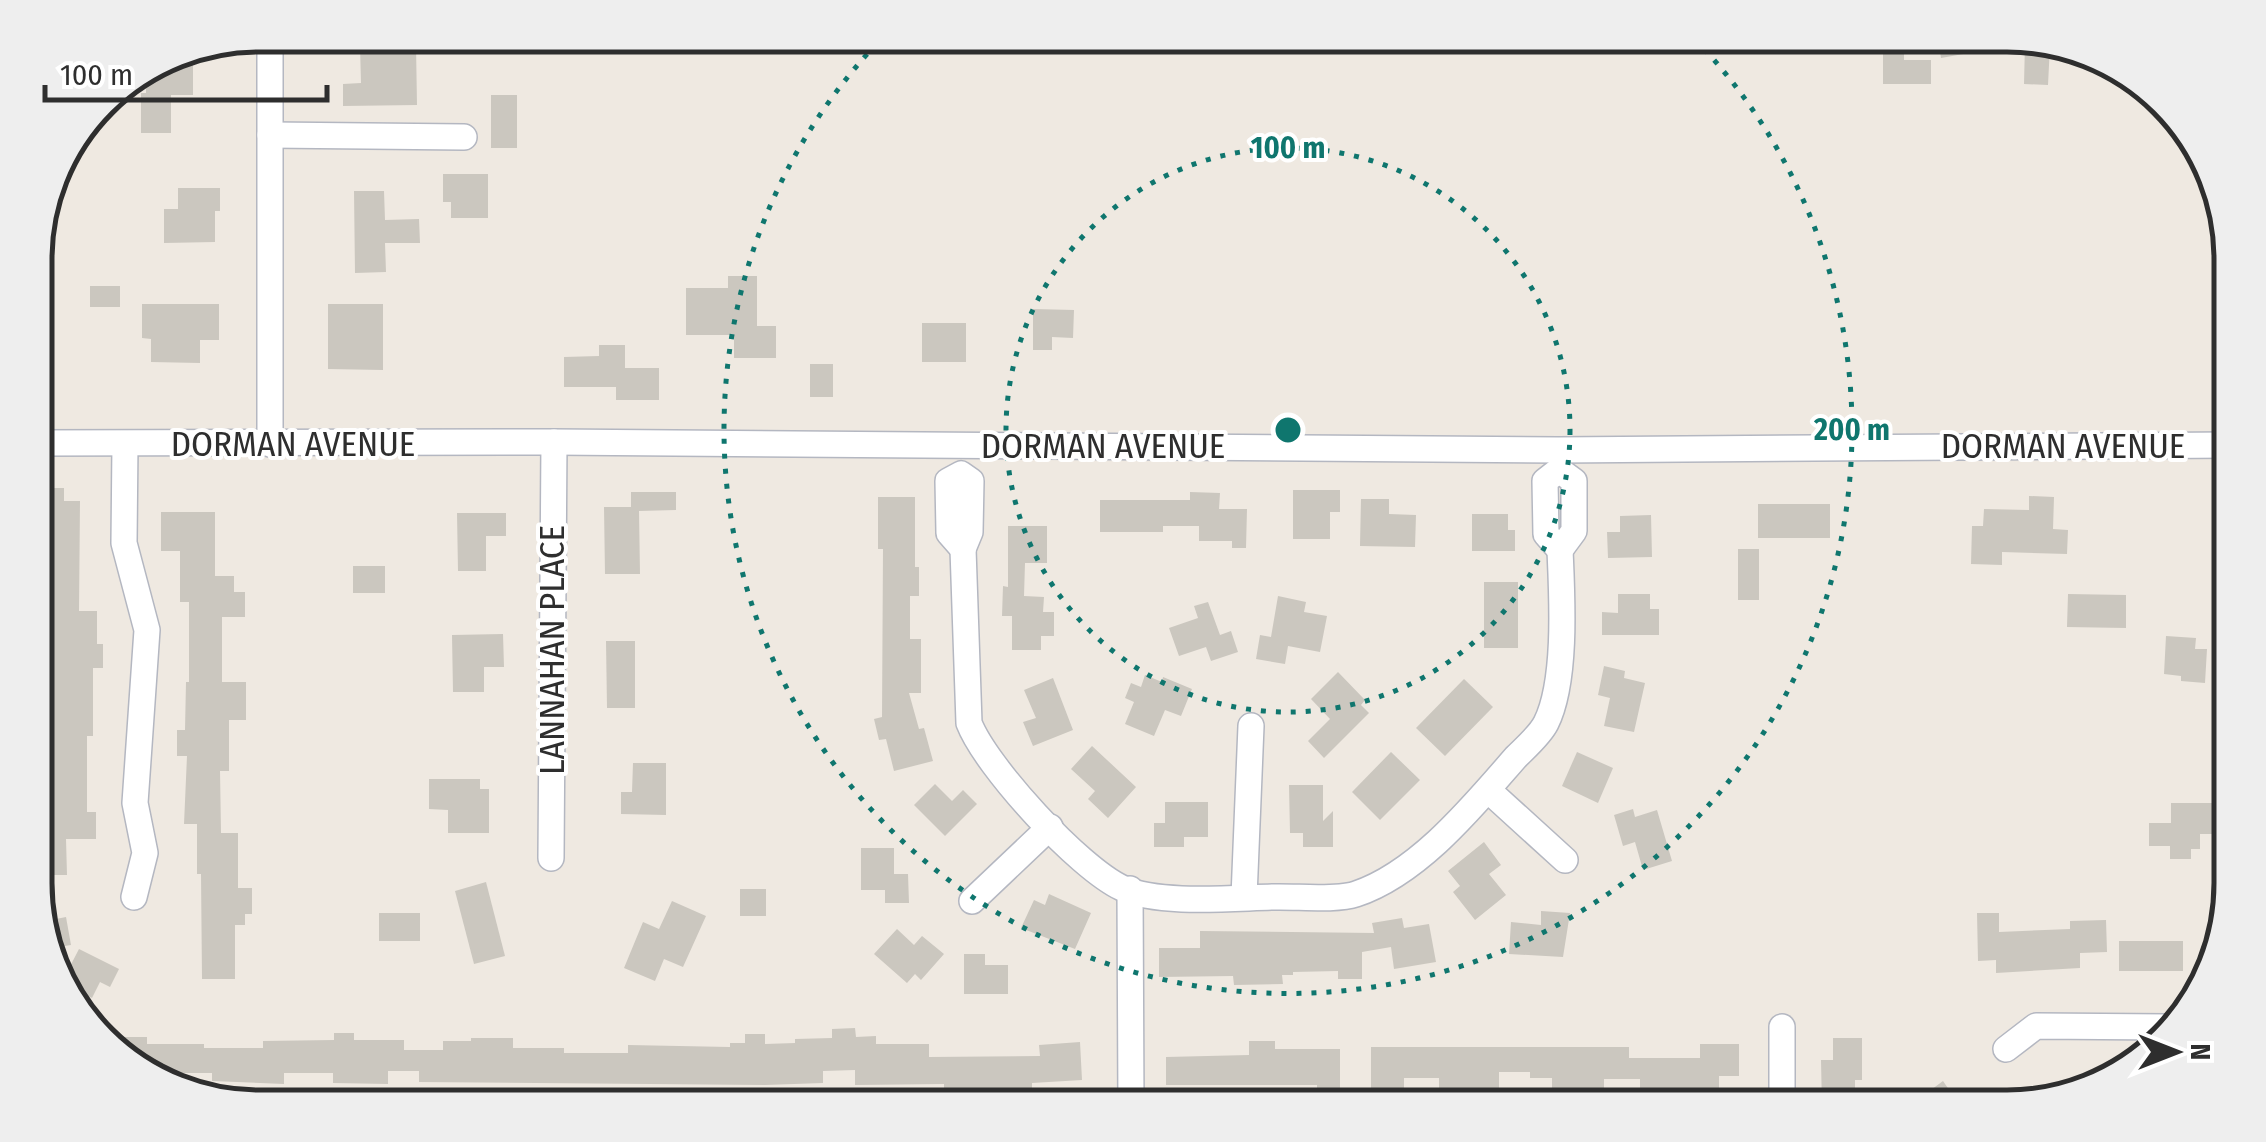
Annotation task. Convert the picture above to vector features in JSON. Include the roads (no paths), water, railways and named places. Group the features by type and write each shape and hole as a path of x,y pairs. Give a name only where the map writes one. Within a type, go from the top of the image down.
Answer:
{"street":[{"path":"270,53 270,444"},
{"path":"270,135 464,137"},
{"name":"LANNAHAN PLACE","path":"551,858 554,442"},
{"name":"DORMAN AVENUE","path":"53,444 962,445 1559,460 2214,445"},
{"path":"125,444 124,542 147,630 135,803 145,853 134,898"},
{"path":"962,445 961,474 948,480 949,534 963,549 969,723 977,744 998,773 1074,851 1122,888 1172,898 1354,895 1393,876 1461,820 1488,790 1546,723 1556,683 1564,620 1560,550 1546,534 1545,482 1559,460"},
{"path":"1244,898 1251,726"},
{"path":"1488,790 1565,860"},
{"path":"972,901 1050,827"},
{"path":"1130,890 1131,1090"},
{"path":"1782,1026 1782,1089"},
{"path":"2006,1049 2036,1026 2126,1027"}]}
